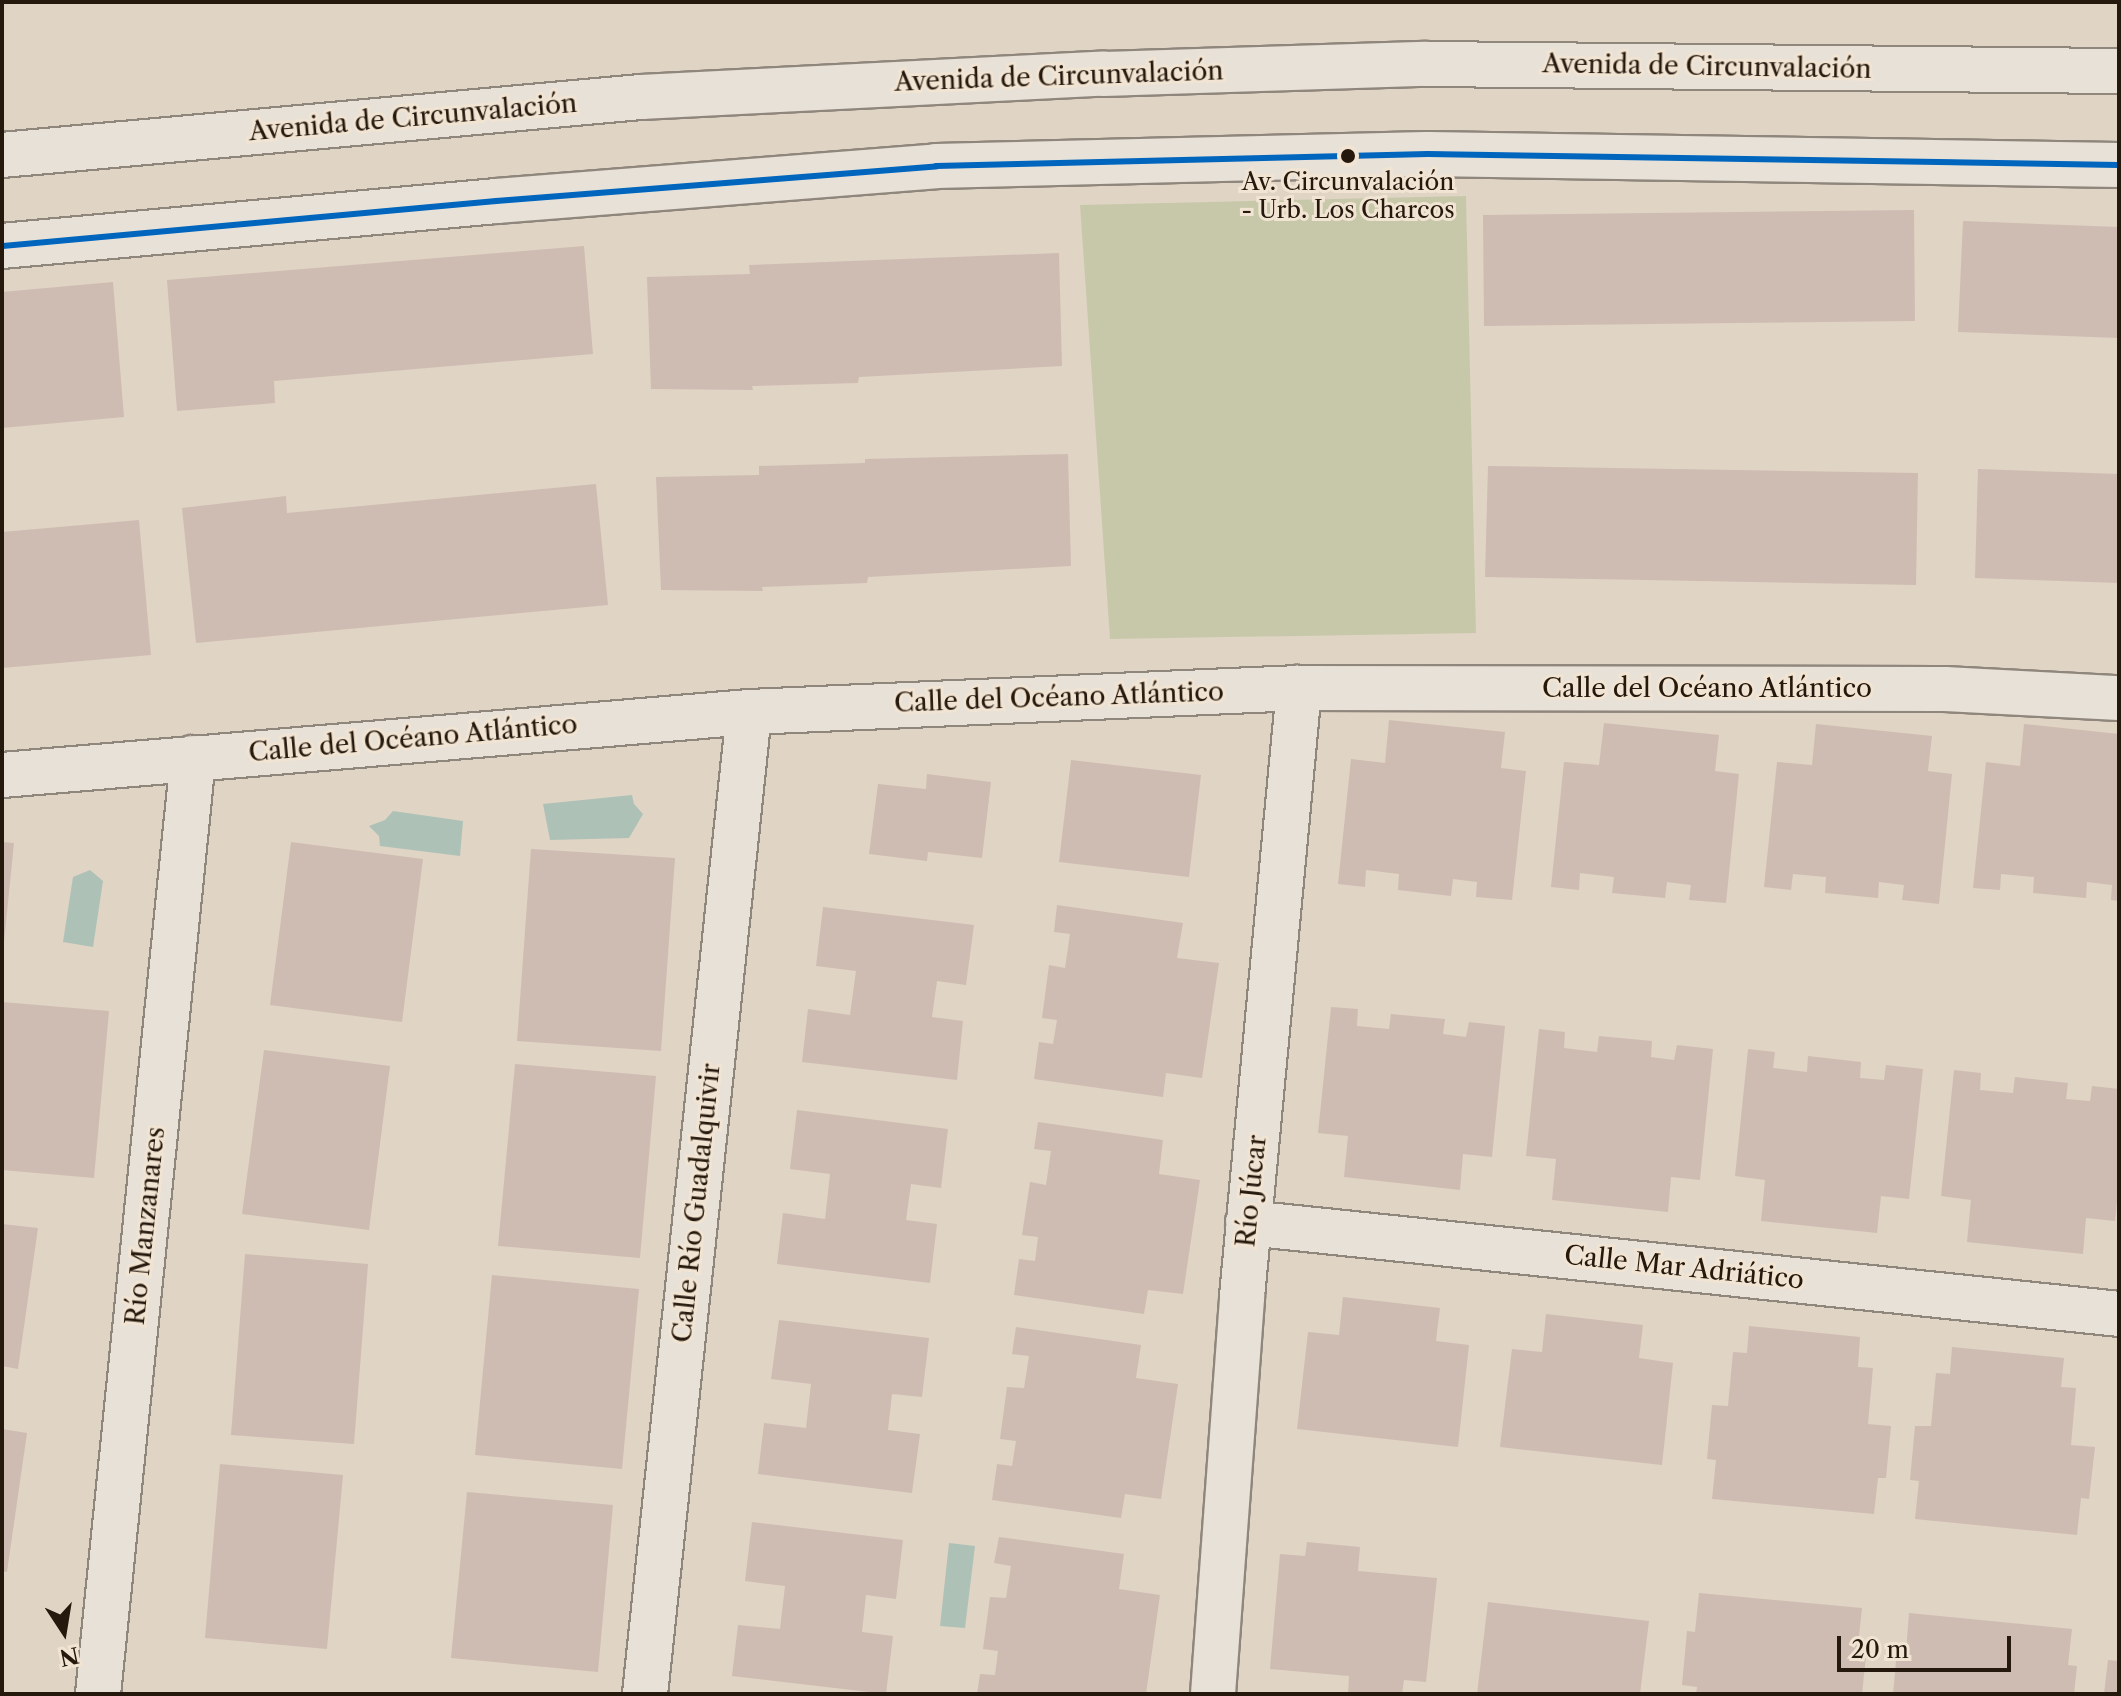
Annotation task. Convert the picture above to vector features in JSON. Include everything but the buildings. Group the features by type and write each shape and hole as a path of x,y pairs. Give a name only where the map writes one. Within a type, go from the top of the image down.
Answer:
{"street":[{"name":"Avenida de Circunvalación","path":"2,155 641,97 1103,74 1426,64 2119,71"},
{"path":"2,246 496,201 936,166 1428,154 2119,165"},
{"name":"Calle del Océano Atlántico","path":"2,775 749,712 1299,688 1945,689 2119,698"},
{"name":"Río Júcar","path":"1213,1694 1248,1223 1299,688"},
{"name":"Calle Río Guadalquivir","path":"645,1694 749,712"},
{"name":"Río Manzanares","path":"98,1694 193,758"},
{"name":"Calle Mar Adriático","path":"1248,1223 2119,1314"}],"green space":[{"path":"1466,196 1476,633 1110,639 1080,205"}],"shaded area":[{"path":"632,795 634,804 643,814 629,838 550,840 543,804"},
{"path":"393,811 463,821 460,856 380,846 379,836 369,826 385,820"},
{"path":"90,870 103,881 93,947 63,942 73,877"},
{"path":"949,1543 975,1546 965,1628 940,1626"}],"transit line":[{"path":"2,246 496,201 936,166 1428,154 2119,165"}],"place":[{"name":"Av. Circunvalación - Urb. Los Charcos","path":"1348,156"}]}
